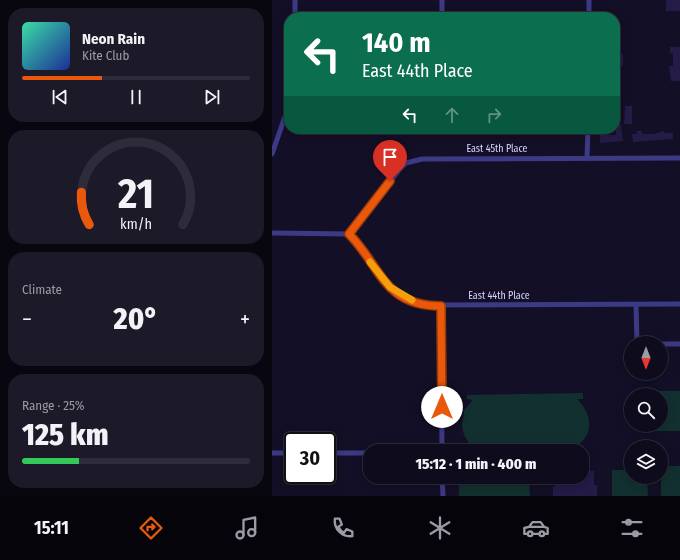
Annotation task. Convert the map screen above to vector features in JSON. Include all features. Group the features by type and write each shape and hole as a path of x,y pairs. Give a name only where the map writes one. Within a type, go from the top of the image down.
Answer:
{"street":[{"path":"295,0 295,12"},
{"path":"442,0 442,12"},
{"path":"589,0 589,12"},
{"path":"272,154 284,119"},
{"path":"587,158 588,134"},
{"name":"East 45th Place","path":"349,234 400,169 412,161 510,158 680,158"},
{"path":"272,233 349,234"},
{"name":"East 44th Place","path":"349,234 377,274 390,287 418,303 441,306 680,304"},
{"path":"636,305 637,336"},
{"path":"441,306 442,444"},
{"path":"668,344 680,344"},
{"path":"272,453 284,453"},
{"path":"336,453 363,453"},
{"path":"442,484 443,496"}],"green space":[{"path":"668,391 680,391 680,431 668,431"},
{"path":"583,393 583,399 577,399 583,406 589,421 587,435 579,444 470,444 464,435 462,426 464,410 473,400 467,399 467,395"},
{"path":"668,466 680,466 680,496 661,496 661,484 668,484"},
{"path":"612,470 624,470 624,484 647,484 648,496 612,496"},
{"path":"459,484 529,484 530,496 459,496"}],"building":[{"path":"666,0 680,0 680,11 666,11"},
{"path":"670,47 680,47 680,81 671,81 669,66 673,66 673,53 670,53"},
{"path":"620,54 623,54 623,66 620,66"},
{"path":"625,106 632,106 632,124 624,124"},
{"path":"621,124 623,141 600,143 600,134 620,134"},
{"path":"637,131 642,131 642,134 654,134 664,131 664,133 673,133 673,139 633,142 632,134 637,134"},
{"path":"589,471 594,471 594,485 597,485 597,496 553,496 553,486 556,486 556,484 589,484"}],"slow traffic":[{"path":"370,262 384,282 399,294 412,300"}],"route":[{"path":"390,181 349,234 354,238 377,274 390,287 399,294 418,303 441,306 442,407"}]}
